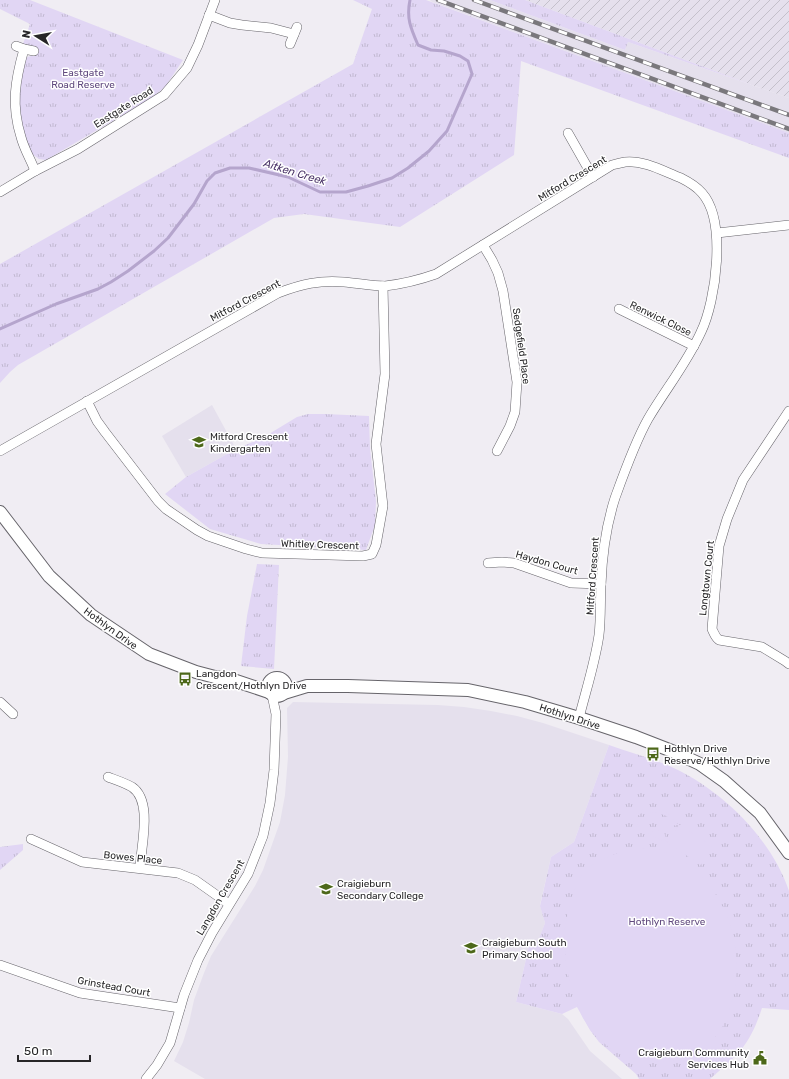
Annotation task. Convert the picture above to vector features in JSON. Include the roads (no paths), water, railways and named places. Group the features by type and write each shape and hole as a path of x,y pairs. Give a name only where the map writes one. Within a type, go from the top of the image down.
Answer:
{"street":[{"name":"Eastgate Road","path":"0,192 35,171 78,149 164,95 187,68 198,45 215,0"},
{"path":"209,15 230,23 295,30 290,44"},
{"path":"34,51 20,48 14,96 16,117 21,138 35,171"},
{"path":"568,133 593,177"},
{"name":"Mitford Crescent","path":"0,451 278,292 312,282 342,282 383,286 418,280 436,274 612,165 624,162 639,163 651,166 691,182 703,193 710,205 717,233 717,254 712,302 701,334 681,370 648,420 634,449 615,499 606,532 601,584 599,634 593,667 579,718"},
{"path":"717,233 789,225"},
{"name":"Sedgefield Place","path":"483,245 498,272 503,291 517,382 515,412 510,426 497,451"},
{"name":"Whitley Crescent","path":"87,401 97,421 162,506 203,534 235,546 262,553 363,556 372,554 376,545 382,506 376,444 385,374 383,286"},
{"name":"Renwick Close","path":"619,309 694,346"},
{"name":"Longtown Court","path":"789,411 743,480 728,519 719,546 712,629 716,638 719,640 762,647 785,660 789,664"},
{"name":"Hothlyn Drive","path":"0,512 49,576 91,614 149,654 196,672 277,690 300,683 306,686 468,690 526,702 579,718 672,751 700,764 724,781 760,813 789,853"},
{"name":"Haydon Court","path":"488,563 502,562 514,564 571,583 601,584"},
{"name":"Langdon Crescent","path":"146,1079 157,1065 170,1043 188,982 198,960 248,874 263,836 270,803 274,770 277,690"},
{"path":"0,702 13,714"},
{"path":"108,777 131,787 141,796 143,801 145,816 140,868"},
{"name":"Bowes Place","path":"31,839 82,862 178,873 195,880 230,904"},
{"name":"Grinstead Court","path":"0,965 80,993 180,1008"}],"waterway":[{"name":"Aitken Creek","path":"0,329 56,304 98,289 128,271 168,238 194,204 207,181 215,173 230,168 249,168 288,177 320,192 346,192 392,178 408,168 429,151 447,131 472,74 468,61 460,56 444,51 431,50 418,45 411,28 409,18 410,0"}],"railway":[{"path":"438,0 789,129"},
{"path":"474,0 789,115"}],"place":[{"name":"Mitford Crescent Kindergarten","path":"199,442"},
{"name":"Langdon Crescent/Hothlyn Drive","path":"185,679"},
{"name":"Hothlyn Drive Reserve/Hothlyn Drive","path":"653,754"},
{"name":"Craigieburn Secondary College","path":"326,889"},
{"name":"Craigieburn South Primary School","path":"471,948"},
{"name":"Craigieburn Community Services Hub","path":"760,1058"}],"park label":[{"name":"Eastgate Road Reserve","path":"83,78"},
{"name":"Hothlyn Reserve","path":"667,921"}]}
